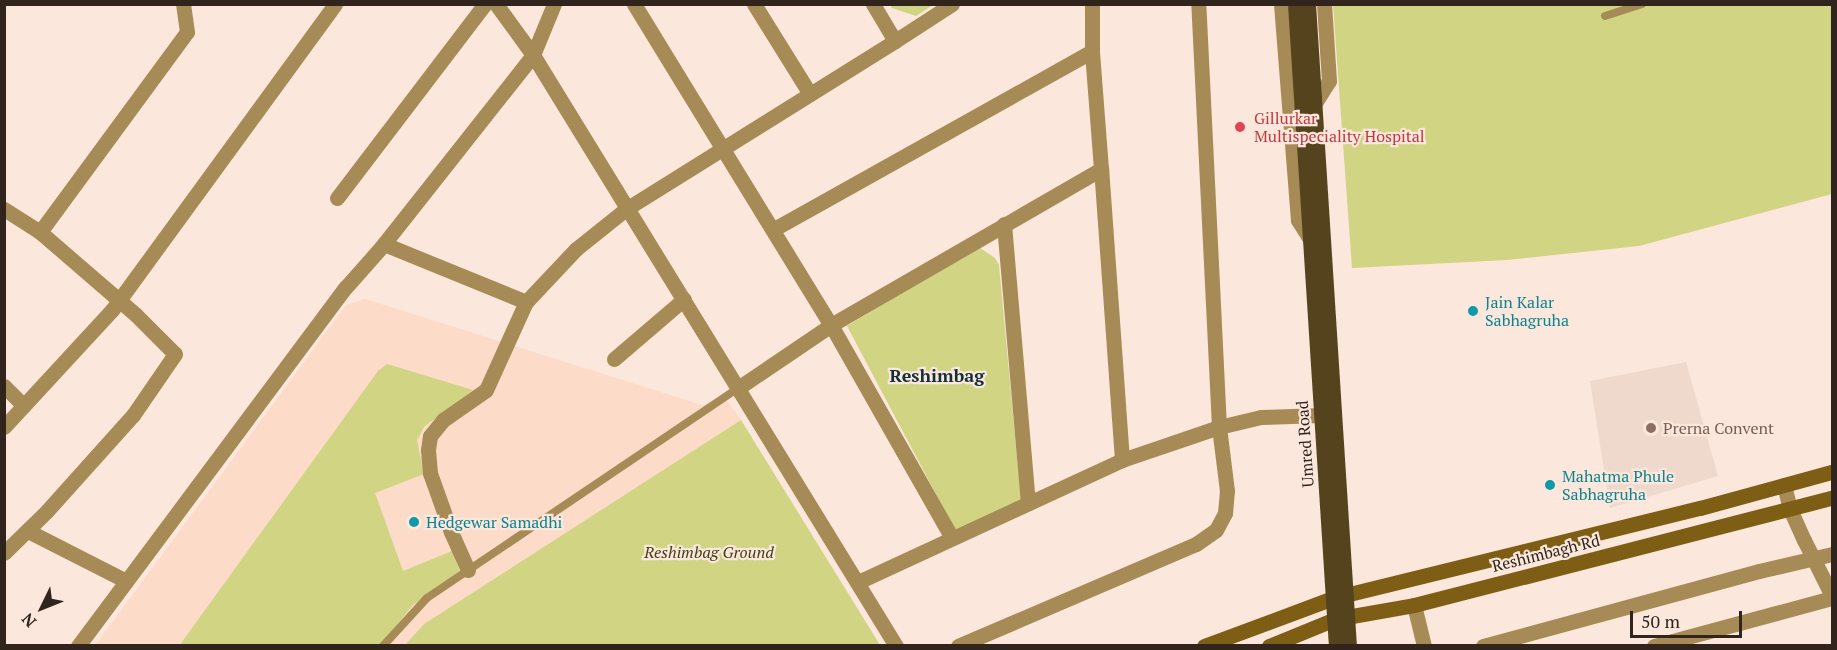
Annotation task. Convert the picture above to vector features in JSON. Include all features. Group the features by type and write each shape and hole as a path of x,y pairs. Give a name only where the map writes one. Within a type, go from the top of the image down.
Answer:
{"main road":[{"name":"Umred Road","path":"1295,4 1311,241 1322,322 1322,415 1340,596"},
{"path":"1308,4 1322,322 1340,596 1341,619 1336,645"},
{"path":"1204,645 1340,596 1833,472"},
{"name":"Reshimbagh Rd","path":"1269,645 1341,619 1414,605 1833,498"},
{"path":"1341,619 1349,645"}],"street":[{"path":"40,232 187,32 183,4"},
{"path":"4,427 118,302 335,4"},
{"path":"337,198 485,4"},
{"path":"496,4 533,55 896,645"},
{"path":"78,645 346,287 384,244 533,55 554,4"},
{"path":"634,4 774,229 952,538"},
{"path":"754,4 810,94"},
{"path":"873,4 895,41"},
{"path":"468,570 451,532 430,473 429,436 443,420 481,396 486,390 526,302 576,249 626,209 952,4"},
{"path":"1092,4 1092,51 1122,460"},
{"path":"958,645 1196,544 1216,530 1225,513 1227,491 1219,427 1198,4"},
{"path":"1281,4 1298,220 1311,241"},
{"path":"1314,103 1329,81 1324,4"},
{"path":"774,229 1092,51"},
{"path":"738,388 831,326 1101,169"},
{"path":"4,209 40,232 118,302 136,315 175,354 133,415 4,553"},
{"path":"1004,224 1028,502"},
{"path":"384,244 526,302"},
{"path":"614,359 684,300"},
{"path":"4,386 24,406"},
{"path":"858,582 1122,460 1219,427 1261,417 1322,415"},
{"path":"1654,645 1833,597 1812,558 1790,508 1784,485"},
{"path":"27,531 126,581"},
{"path":"1483,645 1833,554"},
{"path":"1414,605 1424,645"}],"lane":[{"path":"1605,16 1642,4"},
{"path":"383,645 427,598 738,388"}],"shaded area":[{"path":"365,299 702,405 724,397 741,420 424,624 405,645 95,646 346,305"},
{"name":"Prerna Convent","path":"1686,362 1718,476 1610,508 1590,381"}],"green space":[{"path":"890,5 933,5 916,16 892,8"},
{"path":"1333,5 1832,5 1832,194 1639,246 1507,260 1352,268"},
{"path":"980,248 995,258 999,265 1021,500 955,530 847,326 972,250"},
{"path":"387,364 473,390 424,427 417,440 424,474 375,493 403,571 452,551 460,572 413,605 380,645 179,646 378,371"},
{"name":"Reshimbag Ground","path":"741,420 880,645 405,645 424,624"}],"place":[{"name":"Gillurkar Multispeciality Hospital","path":"1240,127"},
{"name":"Jain Kalar Sabhagruha","path":"1473,311"},
{"name":"Prerna Convent","path":"1651,428"},
{"name":"Mahatma Phule Sabhagruha","path":"1550,485"},
{"name":"Hedgewar Samadhi","path":"414,522"}],"district":[{"name":"Reshimbag","path":"937,375"}]}
